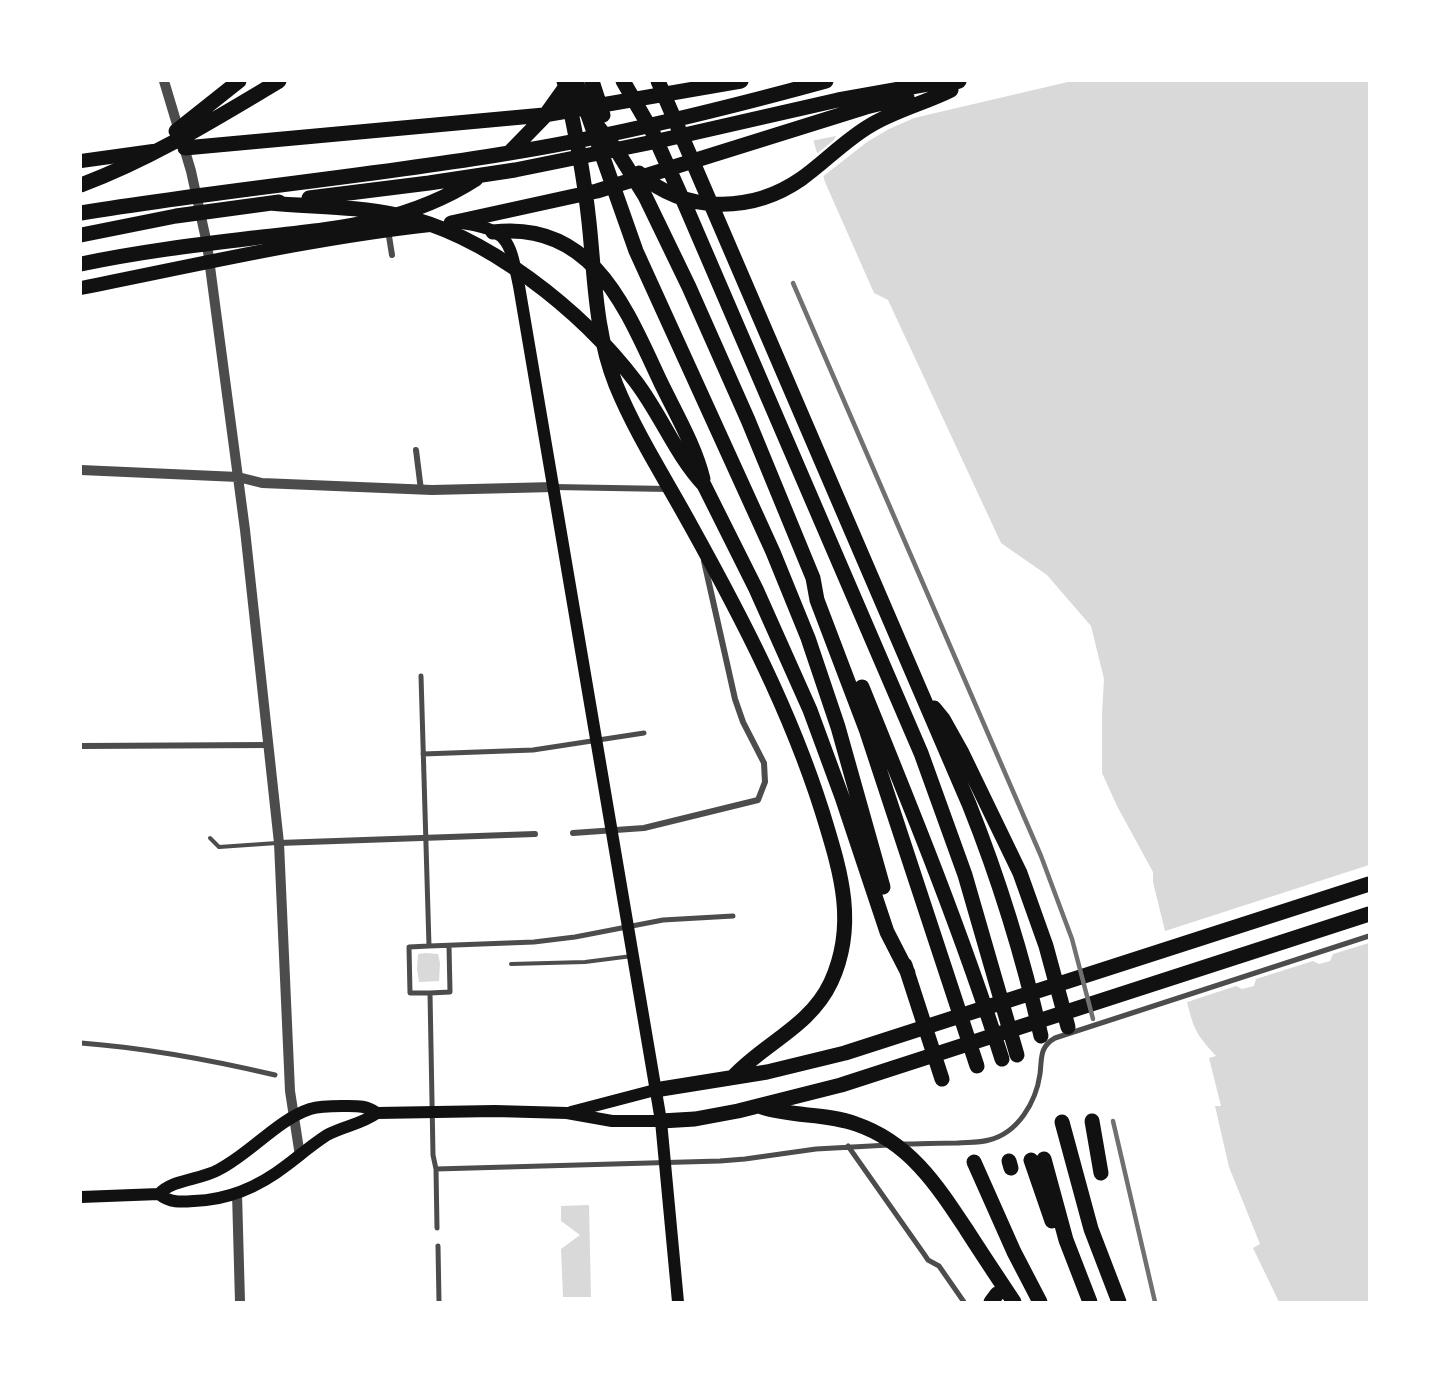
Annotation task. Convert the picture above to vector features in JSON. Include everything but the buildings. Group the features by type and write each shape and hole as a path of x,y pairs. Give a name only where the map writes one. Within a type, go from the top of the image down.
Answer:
{"highway":[{"path":"227,102 239,81"},
{"path":"81,185 136,160 227,102 279,81"},
{"path":"563,81 603,132 645,196 730,378 813,578 825,597 1009,1057 971,894 921,753 691,218 653,134 623,81"},
{"path":"563,81 584,181 597,313 608,363 630,414 734,605 780,699 809,773 840,874 846,919 843,944 831,982 820,1001 795,1028 752,1059 733,1077"},
{"path":"81,264 160,250 344,228 384,220 417,209 460,189 502,159 536,126 569,81"},
{"path":"576,81 636,251 761,525 793,601 827,695 908,973 942,1079"},
{"path":"592,81 612,138 624,157 640,175 658,187 682,198 724,205 756,200 777,193 802,178 871,125 945,93 966,81"},
{"path":"634,81 649,115 653,134"},
{"path":"658,81 969,804 990,860 1026,974 1041,1036"},
{"path":"81,161 185,148 495,120 575,110 741,81"},
{"path":"81,213 505,154 602,136 826,81"},
{"path":"81,236 195,213 472,177 578,158 838,100 945,81"},
{"path":"81,288 210,261 388,230 450,223 575,197 769,139 866,107 959,81"},
{"path":"270,203 356,209 398,215 444,229 494,256 554,298 606,346 646,395 688,465 704,485"},
{"path":"493,232 521,230 542,234 572,249 592,263 621,301 695,455 704,485 772,623 810,710 842,797 886,932 908,973"},
{"path":"813,578 817,600 866,729 977,1066"},
{"path":"923,698 937,711 950,731 1020,873 1046,946 1068,1027"},
{"path":"655,1090 811,1062 880,1042 1369,884"},
{"path":"661,1121 702,1118 816,1092 1369,914"},
{"path":"759,1106 855,1123 899,1147 918,1163 938,1188 1014,1302"},
{"path":"1092,1121 1101,1173"},
{"path":"1062,1122 1091,1229 1119,1302"},
{"path":"1038,1160 1090,1302"},
{"path":"974,1162 1040,1302"}],"main road":[{"path":"450,223 472,225 493,232 507,242 512,251 528,332 661,1121 678,1302"},
{"path":"567,1113 655,1090"},
{"path":"159,1194 168,1187 207,1176 230,1164 293,1118 307,1110 321,1107 363,1106 377,1113 495,1111 567,1113 621,1122 661,1121"},
{"path":"81,1197 159,1194 169,1200 181,1202 216,1200 237,1193 272,1175 327,1136 365,1121 377,1113"}],"street":[{"path":"164,81 185,148 210,261 238,477 279,843 293,1118 300,1156"},
{"path":"388,230 392,255"},
{"path":"416,450 422,490"},
{"path":"81,470 238,477 262,483 422,490 632,488 673,490 684,498 696,526 735,699 743,722 764,763 765,782 758,800 644,828 573,832"},
{"path":"421,676 429,946"},
{"path":"423,754 546,749 644,733"},
{"path":"81,746 269,745"},
{"path":"279,843 535,834"},
{"path":"449,946 450,992 410,993 409,947 510,944 575,937 663,920 733,916"},
{"path":"436,1169 745,1160 800,1150 848,1146 979,1142 998,1137 1013,1127 1026,1112 1039,1083 1041,1053 1055,1038 1369,936"},
{"path":"430,993 433,1155 436,1169 437,1228"},
{"path":"81,1043 137,1048 275,1075"},
{"path":"848,1146 928,1260 939,1266 964,1302"},
{"path":"237,1193 240,1302"},
{"path":"438,1246 440,1302"}],"lane":[{"path":"210,838 219,847 279,843"},
{"path":"511,964 585,962 632,956"}],"shaded area":[{"path":"797,81 1369,81 1369,1302 1279,1302 1253,1248 1260,1244 1229,1167 1215,1106 1221,1106 1209,1058 1216,1056 1200,1037 1192,1019 1187,1002 1193,1000 1165,931 1153,882 1153,872 1102,773 1104,679 1091,626 1047,575 1001,543 888,300 874,293 825,182"},
{"path":"418,954 438,954 439,981 419,982"},
{"path":"589,1205 591,1297 563,1297 561,1249 580,1235 561,1221 561,1206"}],"pier":[{"path":"794,81 1072,81 914,118 867,142 821,178 815,155 836,136 811,141"},
{"path":"1369,865 1369,943 1333,954 1330,961 1319,964 1313,961 1256,979 1254,986 1242,989 1236,986 1184,1003 1189,998 1162,932"}],"railway":[{"path":"793,283 1041,856 1072,939 1093,1019"},
{"path":"1113,1121 1155,1302"}]}
